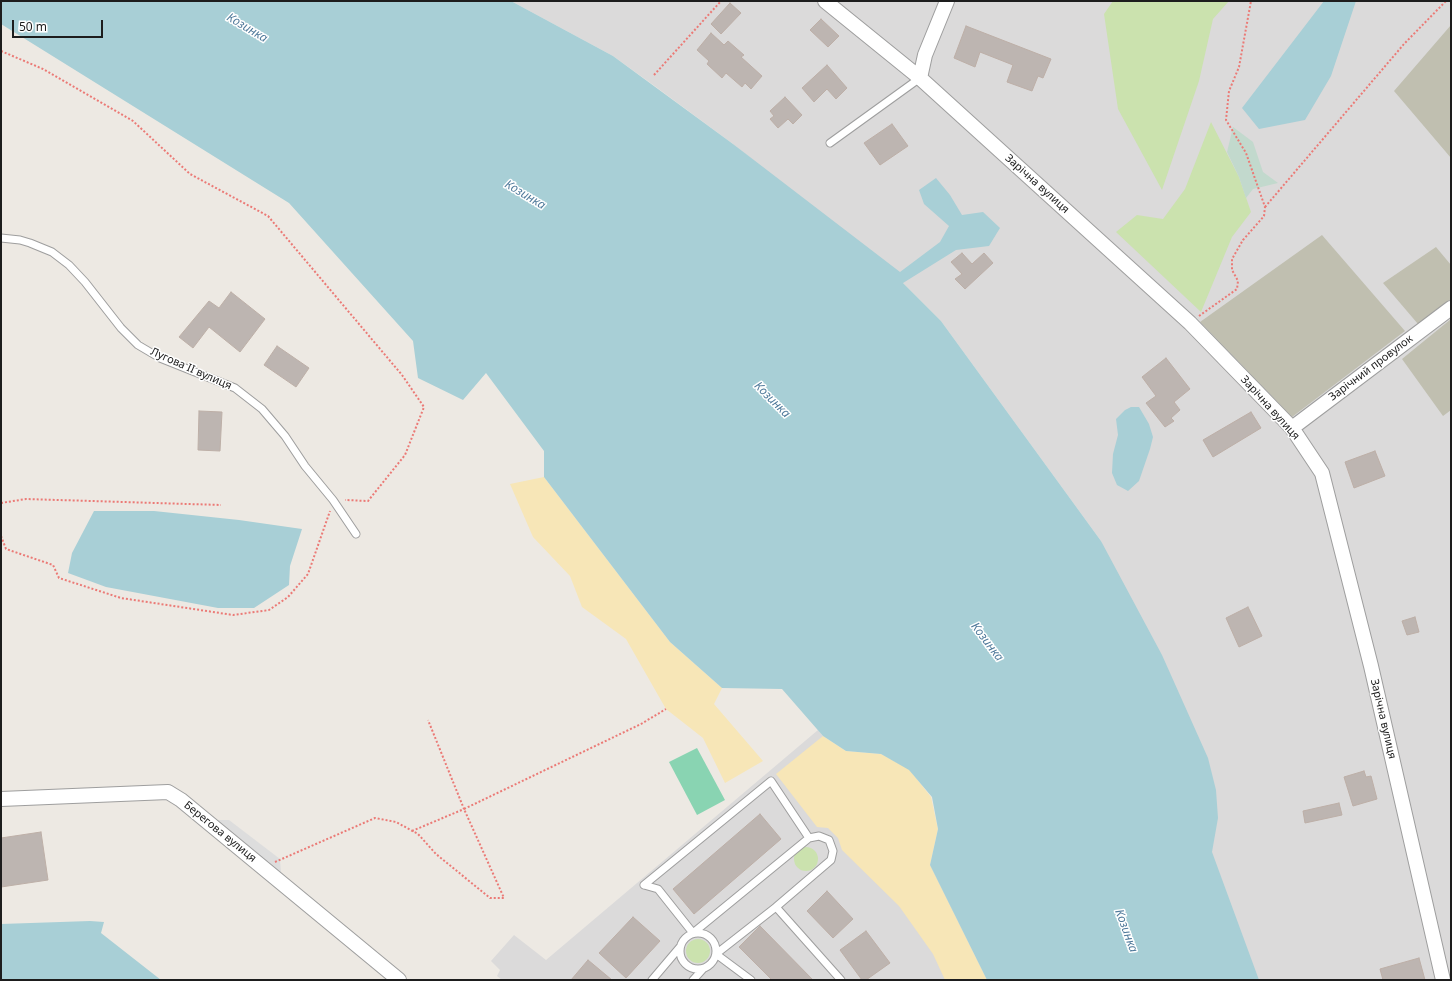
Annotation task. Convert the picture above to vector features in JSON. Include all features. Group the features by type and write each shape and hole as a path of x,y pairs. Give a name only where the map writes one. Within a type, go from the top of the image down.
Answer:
{"street":[{"name":"Зарічна вулиця","path":"825,1 920,78 1190,323 1292,428 1322,473 1371,666 1443,980"},
{"path":"920,78 925,55 947,1"},
{"name":"Зарічний провулок","path":"1292,428 1451,308"},
{"name":"Берегова вулиця","path":"1,799 168,792 181,800 399,980"}],"lane":[{"path":"830,143 920,78"},
{"name":"Лугова II вулиця","path":"1,238 20,240 52,252 70,265 121,328 138,345 160,358 235,388 262,410 285,436 305,466 333,500 356,534"},
{"path":"751,980 716,954 714,942 710,937 705,934 693,932 658,889 644,885 771,781 809,838"},
{"path":"652,980 680,947 684,939 809,838 819,836 829,840 833,851 831,860 776,907 716,954 711,963 693,980"},
{"path":"776,907 841,980"},
{"path":"680,947 680,953 685,964 690,968 703,969"}],"path":[{"path":"654,75 721,1"},
{"path":"1190,323 1237,289 1238,281 1232,270 1232,258 1243,240 1264,216 1265,207 1246,153 1226,120 1229,91 1239,67 1251,1"},
{"path":"1265,207 1404,44 1446,1"},
{"path":"1,503 26,499 221,505"},
{"path":"412,831 464,809 641,724 666,709"},
{"path":"263,867 375,818 396,822 418,834 436,854 490,898 504,898 464,809 428,720"}],"shaded area":[{"path":"511,1 1451,1 1451,980 1240,980 1101,541 941,321 903,283 733,144 613,56"},
{"path":"1451,25 1451,158 1394,91"},
{"path":"1322,235 1405,331 1292,417 1200,322"},
{"path":"1436,247 1451,265 1451,299 1418,324 1383,283"},
{"path":"1451,319 1451,410 1443,416 1402,359"},
{"path":"818,730 930,865 987,980 502,980 497,976 500,970 491,961 514,935 546,960"},
{"path":"214,820 229,820 280,859 281,874"}],"green space":[{"path":"1113,1 1229,1 1213,19 1199,81 1162,190 1118,109 1104,14"},
{"path":"1211,122 1239,177 1251,212 1232,237 1201,312 1116,232 1137,215 1163,219 1185,189"},
{"path":"1233,127 1253,142 1263,172 1278,183 1253,189 1246,198 1239,177 1227,152"},
{"path":"697,748 725,800 697,815 669,762"},
{"path":"806,847 815,850 818,859 815,868 806,871 797,868 794,859 797,850"},
{"path":"698,939 707,942 710,951 707,960 698,963 689,960 686,951 689,942"}],"sand":[{"path":"544,477 670,642 722,688 714,704 763,761 725,783 703,738 666,709 626,639 582,607 570,576 533,537 510,484"},
{"path":"823,736 846,751 881,754 909,769 931,797 938,829 930,865 987,980 945,980 933,954 899,906 842,850 838,838 828,828 817,827 776,774"}],"water":[{"name":"Козинка","path":"1,1 511,1 613,56 733,144 900,272 940,242 949,226 924,204 919,190 936,178 950,195 962,215 983,212 1000,228 989,246 956,250 903,283 941,321 1101,541 1162,655 1208,758 1216,790 1218,818 1212,852 1259,980 987,980 930,865 938,829 932,797 909,770 881,754 846,751 823,736 782,689 722,688 670,642 544,477 544,451 486,373 463,400 418,378 413,341 289,203 1,24"},
{"path":"1324,1 1356,1 1331,76 1305,120 1259,129 1242,108"},
{"path":"1131,407 1139,407 1149,424 1153,437 1139,481 1128,491 1117,485 1112,473 1113,454 1118,435 1116,419 1125,410"},
{"path":"94,511 154,511 239,520 302,529 290,566 289,585 254,608 218,608 106,587 68,573 72,553"},
{"path":"90,921 104,922 101,933 161,980 1,980 1,924"}],"building":[{"path":"730,3 741,13 721,34 711,24"},
{"path":"821,19 839,36 828,47 810,30"},
{"path":"966,26 1051,59 1043,78 1038,76 1032,91 1007,82 1013,65 980,52 975,67 954,58"},
{"path":"711,33 724,45 728,41 744,55 741,57 762,76 751,89 745,83 742,87 726,73 722,78 707,64 709,61 697,50"},
{"path":"827,65 847,88 836,99 827,89 814,102 802,88"},
{"path":"785,97 802,115 793,124 788,119 778,128 770,119 774,116 770,111"},
{"path":"892,124 908,146 880,165 864,143"},
{"path":"962,253 972,264 984,253 993,263 965,289 955,279 962,274 951,262"},
{"path":"231,292 265,319 240,352 209,327 193,348 179,337 209,301 219,308"},
{"path":"277,346 309,368 296,387 264,365"},
{"path":"1166,358 1190,389 1174,402 1180,410 1171,418 1174,421 1165,427 1146,403 1156,396 1142,377"},
{"path":"199,411 222,412 220,451 198,450"},
{"path":"1251,412 1261,428 1213,457 1203,440"},
{"path":"1375,451 1385,476 1354,488 1345,462"},
{"path":"1248,607 1262,636 1239,647 1226,618"},
{"path":"1415,617 1419,632 1407,635 1402,621"},
{"path":"1364,771 1366,777 1371,776 1377,799 1353,806 1344,777"},
{"path":"1339,803 1342,815 1305,823 1303,811"},
{"path":"760,814 781,839 694,914 673,889"},
{"path":"41,832 48,880 1,887 1,838"},
{"path":"827,891 853,919 833,938 807,911"},
{"path":"633,917 660,941 626,978 599,953"},
{"path":"760,926 813,980 772,980 739,947"},
{"path":"866,931 890,963 866,980 862,980 840,950"},
{"path":"1419,958 1425,980 1383,980 1380,969"},
{"path":"588,960 612,980 571,980"}]}
